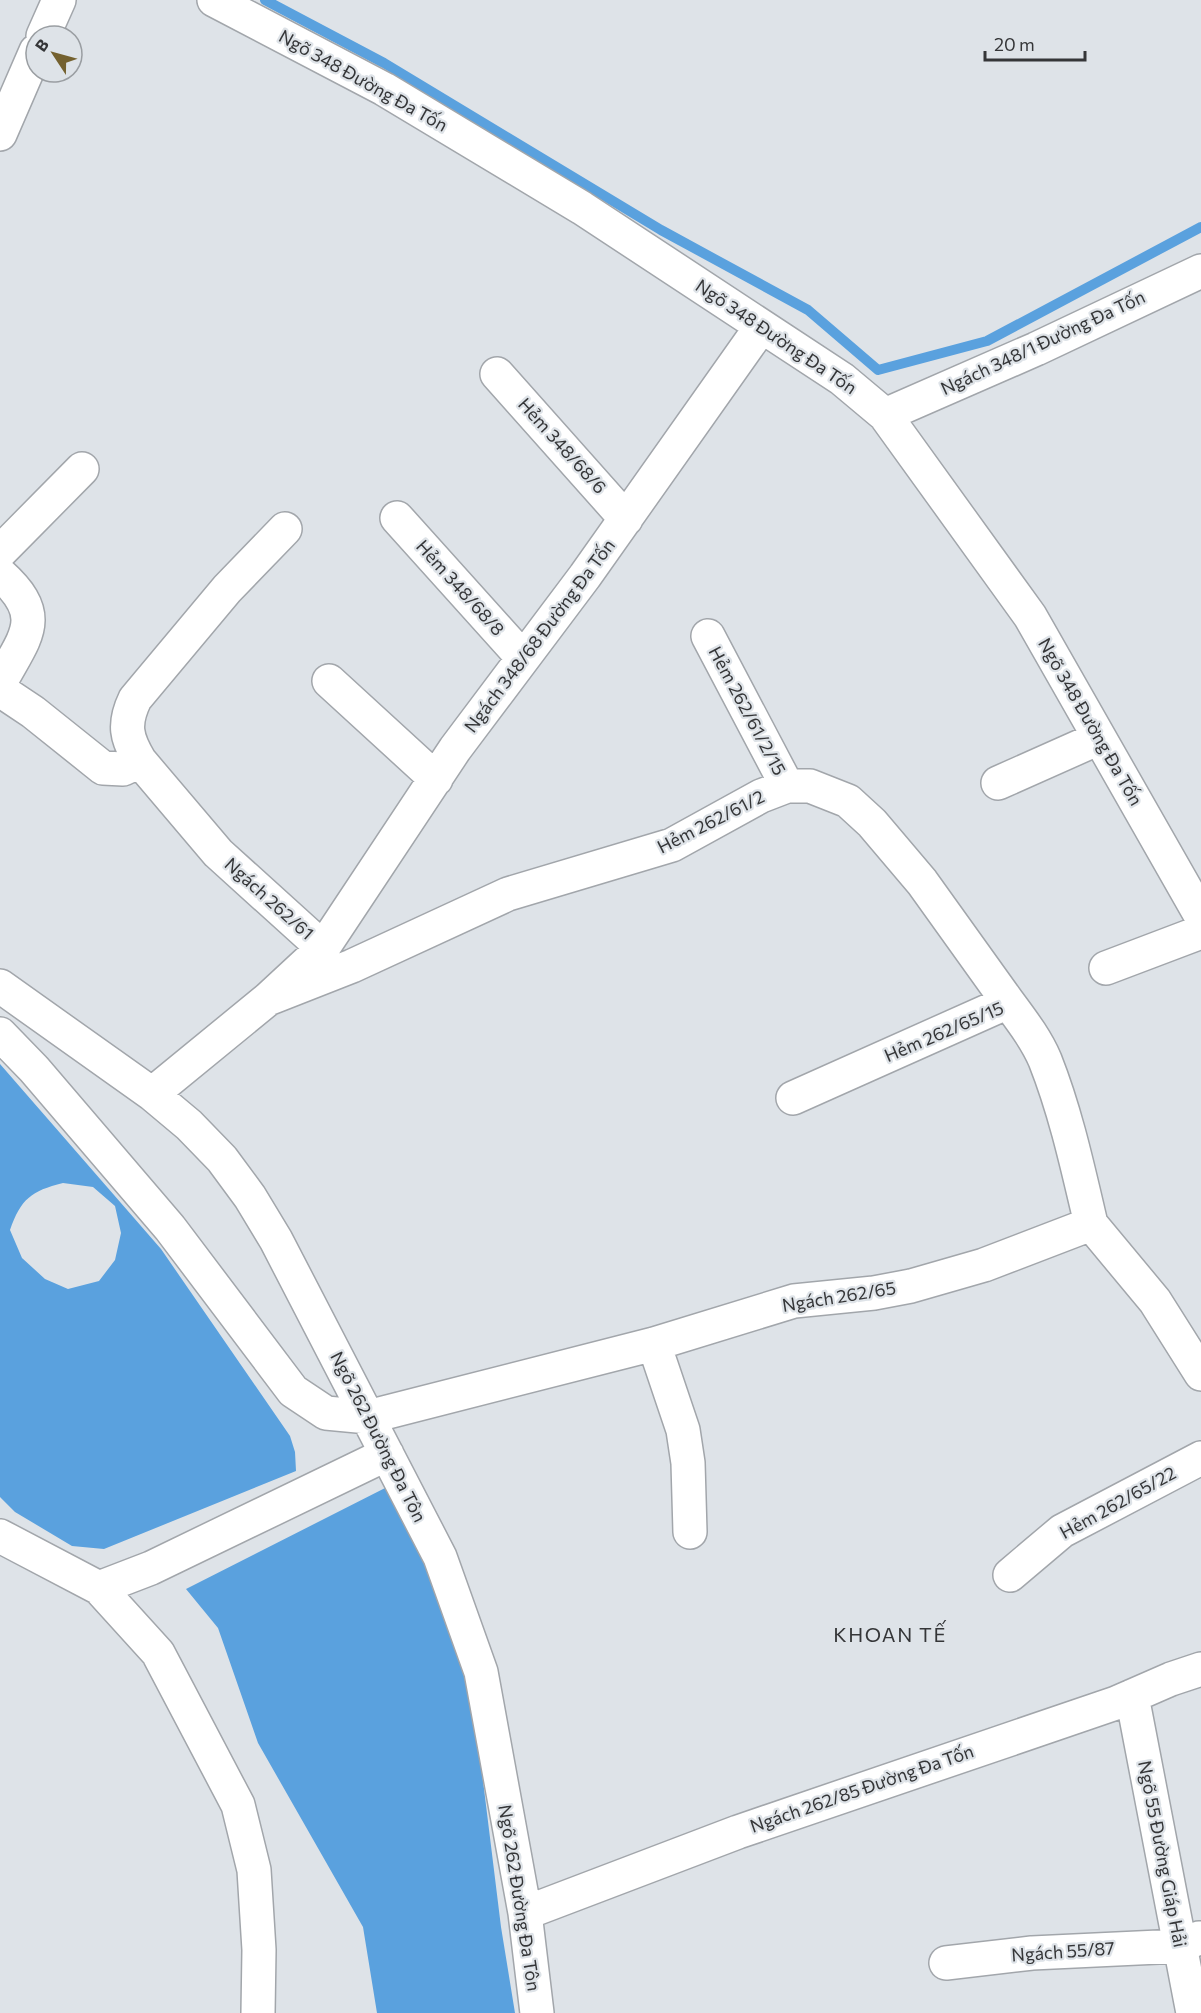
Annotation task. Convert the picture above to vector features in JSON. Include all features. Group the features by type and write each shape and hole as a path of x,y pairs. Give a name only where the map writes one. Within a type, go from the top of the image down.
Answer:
{"street":[{"path":"48,24 58,0"},
{"name":"Ngõ 348 Đường Đa Tốn","path":"214,0 384,89 582,208 842,379 885,415 1030,616 1201,916"},
{"path":"0,134 24,79"},
{"name":"Ngách 348/1 Đường Đa Tốn","path":"885,415 1199,276"},
{"name":"Ngách 348/68 Đường Đa Tốn","path":"323,948 436,779 626,519 761,327"},
{"name":"Hẻm 348/68/6","path":"497,374 626,519"},
{"path":"0,552 82,469"},
{"name":"Hẻm 348/68/8","path":"397,518 524,658"},
{"name":"Ngách 262/61","path":"152,1094 268,999 323,948 218,853 141,761 125,730 127,715 135,699 227,589 285,529"},
{"path":"0,574 21,597 28,610 30,625 0,683"},
{"name":"Hẻm 262/61/2/15","path":"708,636 787,786"},
{"path":"329,681 436,779"},
{"path":"0,690 33,712 103,768 123,769 141,761"},
{"path":"998,783 1099,738"},
{"name":"Hẻm 262/61/2","path":"268,999 352,966 508,894 672,845 761,796 787,786 810,786 829,791 848,801 872,823 922,882 1008,1002"},
{"path":"1106,968 1201,932"},
{"name":"Ngõ 262 Đường Đa Tôn","path":"0,986 152,1094 189,1125 222,1159 250,1197 276,1240 440,1557 481,1672 525,1913 537,2013"},
{"name":"Hẻm 262/65/15","path":"793,1098 1008,1002 1032,1035 1044,1060 1073,1146 1091,1224"},
{"name":"Ngách 262/65","path":"0,1034 34,1069 170,1228 293,1391 326,1413 368,1417 654,1344 794,1301 874,1293 911,1286 984,1265 1091,1224"},
{"path":"1091,1224 1155,1301 1201,1374"},
{"path":"654,1344 683,1430 688,1463 690,1532"},
{"path":"99,1588 151,1568 387,1454"},
{"name":"Hẻm 262/65/22","path":"1010,1575 1062,1531 1201,1458"},
{"path":"0,1536 99,1588 158,1653 238,1805 254,1870 259,1950 258,2013"},
{"name":"Ngách 262/85 Đường Đa Tốn","path":"525,1913 738,1832 1132,1696 1201,1669"},
{"name":"Ngõ 55 Đường Giáp Hải","path":"1132,1696 1191,1941 1193,2013"},
{"name":"Ngách 55/87","path":"946,1963 1032,1953 1191,1941"}],"water":[{"path":"0,1064 161,1249 290,1436 295,1452 296,1471 104,1549 72,1546 15,1512 0,1497","holes":["63,1183 93,1187 115,1206 121,1233 115,1260 99,1281 68,1289 45,1279 22,1258 10,1230 18,1211 35,1193"]},
{"path":"391,1485 468,1659 501,1927 515,2013 377,2013 363,1927 258,1743 218,1628 186,1589"}],"waterway":[{"path":"265,0 384,63 661,230 808,310 878,370 987,341 1201,227"}],"district":[{"name":"KHOAN TẾ","path":"890,1635"}]}
